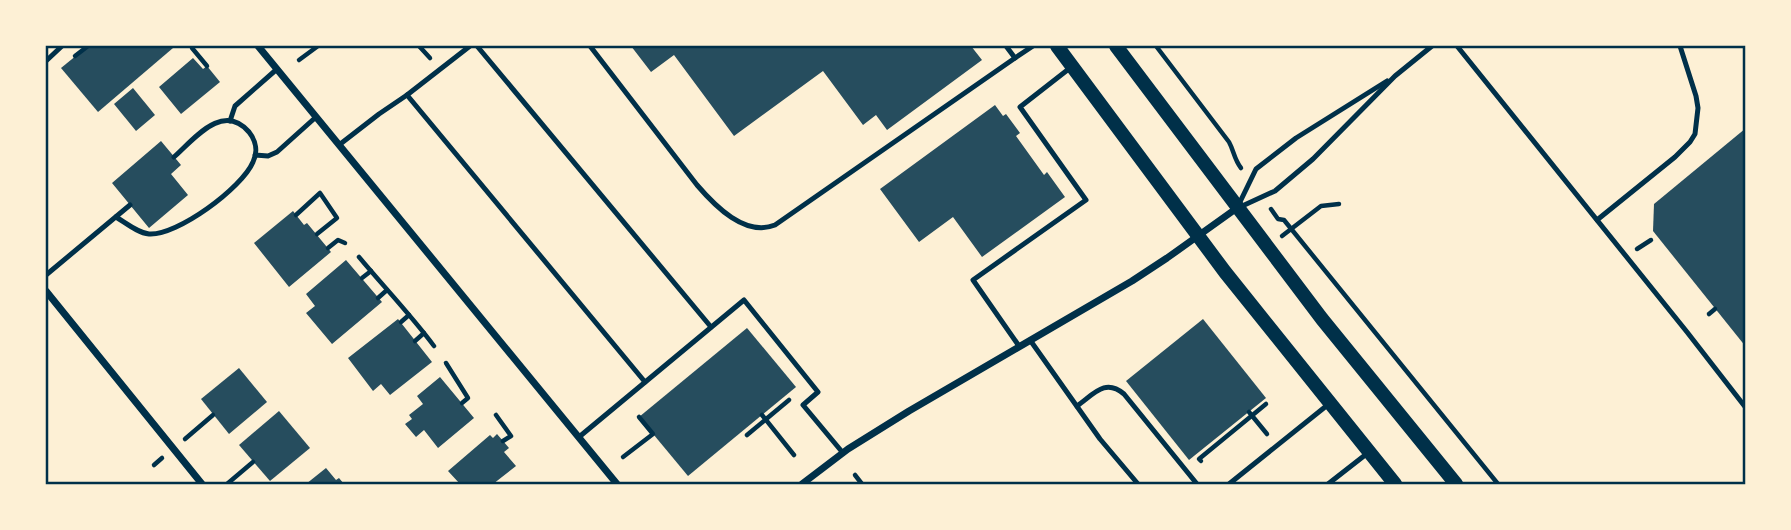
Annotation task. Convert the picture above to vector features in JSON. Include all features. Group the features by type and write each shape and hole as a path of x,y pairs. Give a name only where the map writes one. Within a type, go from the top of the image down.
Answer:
{"main road":[{"path":"1058,46 1224,272 1395,485"},
{"path":"1116,46 1322,319 1456,485"}],"street":[{"path":"258,46 618,485"},
{"path":"802,485 842,453 1132,281 1237,208"},
{"path":"46,291 202,485"}],"lane":[{"path":"46,61 62,46"},
{"path":"340,145 470,46"},
{"path":"477,46 711,327"},
{"path":"590,46 710,200 737,220 750,226 767,228 1032,46"},
{"path":"1006,46 1015,58"},
{"path":"1237,208 1275,191 1313,159 1395,76 1432,46"},
{"path":"1457,46 1688,332 1745,408"},
{"path":"1597,220 1675,157 1695,134 1698,108 1696,96 1680,46"},
{"path":"1019,346 973,280 1086,200 1020,107 1073,66"},
{"path":"230,121 235,106 277,69"},
{"path":"1237,208 1256,169 1296,138 1395,76"},
{"path":"407,95 645,382"},
{"path":"255,155 268,156 277,152 316,117"},
{"path":"116,217 143,233 163,233 221,200 246,174 254,161 256,147 253,138 238,122 214,122 174,156"},
{"path":"46,275 130,205"},
{"path":"579,437 744,300 818,392 803,405 842,453"},
{"path":"1030,340 1100,439 1138,485"},
{"path":"1077,407 1104,387 1111,385 1117,388 1197,485"},
{"path":"1229,485 1330,403"},
{"path":"1328,485 1369,452"}],"path":[{"path":"299,60 318,46"},
{"path":"419,46 429,57"},
{"path":"1156,46 1228,142 1233,156"},
{"path":"192,48 207,66"},
{"path":"296,215 320,193 337,218 317,234"},
{"path":"1281,237 1321,206 1339,204"},
{"path":"1278,219 1284,220 1498,485"},
{"path":"327,248 338,240 345,243"},
{"path":"359,257 434,346"},
{"path":"362,278 371,271"},
{"path":"378,298 387,290"},
{"path":"1709,314 1715,309"},
{"path":"401,322 409,314"},
{"path":"415,341 424,333"},
{"path":"446,363 468,398 462,403"},
{"path":"747,435 764,418 793,397"},
{"path":"1207,469 1199,458 1250,414 1266,404"},
{"path":"1250,414 1276,446"},
{"path":"496,415 511,436 503,441"},
{"path":"623,457 653,434 639,417"},
{"path":"764,418 794,455"},
{"path":"227,485 253,462"},
{"path":"855,475 862,485"}],"building":[{"path":"88,46 173,48 98,112 61,68"},
{"path":"631,46 971,46 982,60 887,130 876,115 863,125 823,71 734,136 674,55 651,72"},
{"path":"193,58 203,69 207,66 220,82 181,114 159,87"},
{"path":"133,88 155,115 136,131 114,104"},
{"path":"995,105 1003,116 1006,114 1020,133 1016,136 1044,175 1047,172 1065,197 982,257 953,217 919,242 880,189"},
{"path":"1746,128 1746,347 1653,231 1654,204"},
{"path":"161,141 181,165 171,174 188,195 149,228 112,183"},
{"path":"293,211 304,225 307,223 331,252 289,287 254,243"},
{"path":"346,260 382,302 332,344 306,313 315,306 306,294"},
{"path":"398,319 432,362 390,395 381,384 373,391 348,358"},
{"path":"1203,319 1266,398 1189,460 1126,381"},
{"path":"747,328 796,387 688,476 639,417"},
{"path":"239,368 267,402 229,434 201,399"},
{"path":"440,377 474,418 438,448 424,430 416,437 405,424 412,419 409,415 423,404 417,396"},
{"path":"279,411 310,448 270,481 239,445"},
{"path":"497,434 509,448 504,452 516,466 493,484 460,484 448,471 490,435 493,438"},
{"path":"326,468 336,480 339,478 344,484 306,484"}]}
